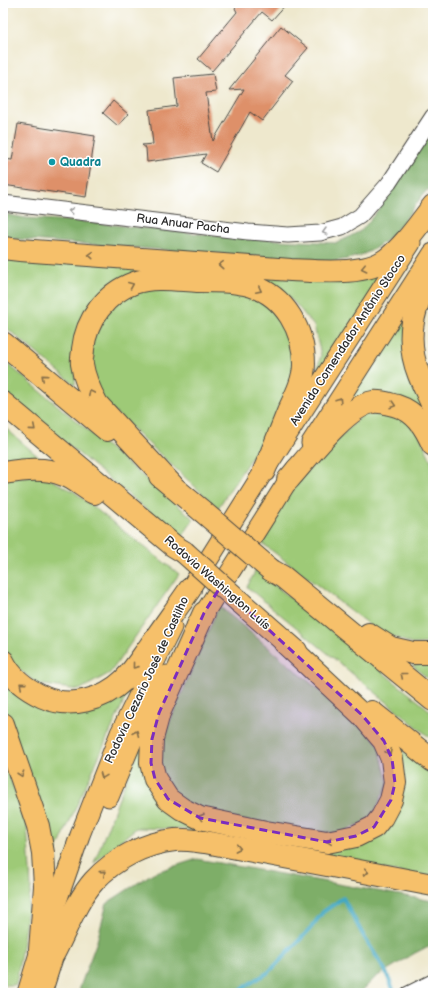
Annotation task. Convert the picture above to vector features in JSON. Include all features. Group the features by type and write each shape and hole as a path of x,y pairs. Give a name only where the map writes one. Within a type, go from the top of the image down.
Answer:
{"highway":[{"path":"3,248 291,270 333,271 365,269 386,260 402,245 433,207"},
{"path":"433,268 416,303 412,321 411,339 413,357 418,374 433,406"},
{"path":"172,485 97,404 90,392 84,376 82,363 84,344 89,325 96,312 121,289 135,282 154,279 232,282 253,286 271,296 287,310 297,328 303,346 304,365 300,385 264,471"},
{"path":"3,343 277,574 433,700"},
{"path":"288,480 341,420 358,408 372,402 387,403 407,409 420,421 433,445"},
{"name":"Rodovia Washington Luís","path":"3,403 179,549 286,643 433,761"},
{"path":"3,473 19,470 43,469 65,476 99,497 132,521 179,549"},
{"path":"277,574 391,648 413,653 433,653"},
{"path":"3,661 14,678 25,688 52,701 75,703 92,699 107,692 124,680 190,589"},
{"path":"204,613 159,712 152,739 151,763 155,779 168,799 182,809 200,818 266,832 327,842 356,836 374,827 382,817 391,800 395,783 392,759 384,741 362,715 286,643"},
{"path":"3,724 38,826 43,853 47,952"},
{"path":"47,952 94,881 117,861 145,847 175,840 206,842 433,885"}],"main road":[{"name":"Avenida Comendador Antônio Stocco","path":"264,471 433,207"},
{"name":"Avenida Comendador Antônio Stocco","path":"288,480 433,253"},
{"name":"Rodovia Cezario José de Castilho","path":"42,993 47,952 80,835 120,733 190,589 264,471"},
{"name":"Rodovia Cezario José de Castilho","path":"27,993 47,952 138,727 159,687 288,480"}],"street":[{"name":"Rua Anuar Pacha","path":"3,204 288,235 320,233 342,227 360,216 389,183 433,116"},
{"path":"407,993 433,980"}],"highlighted area":[{"path":"221,586 362,715 384,741 392,759 395,783 391,800 374,827 356,836 327,842 200,818 168,799 155,779 151,763 152,739 159,713 204,613"}],"green space":[{"path":"433,127 433,188 426,191 400,226 385,241 376,248 353,258 330,262 3,238 3,214 26,218 86,222 238,238 337,243 362,230 381,206"},
{"path":"3,256 350,282 389,270 313,384 321,355 314,326 295,303 271,283 140,274 76,352 75,385 3,325"},
{"path":"160,285 263,297 288,324 298,350 296,380 281,412 218,508 104,402 89,371 90,342 101,320 126,292"},
{"path":"408,304 411,369 433,419 433,430 431,426 345,404"},
{"path":"3,360 194,519 181,538 3,391"},
{"path":"366,411 396,413 416,427 433,465 433,643 412,644 376,630 258,540 301,477"},
{"path":"3,426 40,458 3,463"},
{"path":"42,475 73,491 179,574 110,673 79,690 37,684 8,660 3,647 3,478"},
{"path":"256,570 433,713 433,740 247,587"},
{"path":"219,606 363,727 378,744 388,783 371,820 329,837 199,812 177,797 160,774 160,747"},
{"path":"433,664 433,683 412,665"},
{"path":"3,677 38,706 129,690 54,856 3,712"},
{"path":"141,741 186,822 375,835 397,746 433,776 433,879 184,829 136,828 94,863"},
{"path":"3,759 27,824 31,888 16,985 3,985"},
{"path":"197,859 433,901 433,944 415,953 376,977 360,993 79,993 97,941 107,903 153,873"}],"building":[{"path":"240,3 287,3 272,20 262,12 212,71 198,59 237,12 235,8"},
{"path":"281,26 308,48 285,75 293,81 262,121 250,112 216,172 201,163 206,154 147,162 146,148 142,145 153,144 149,110 177,106 174,78 213,74 216,92 206,93 213,141 244,89 229,90"},
{"path":"113,101 128,114 118,126 103,113"},
{"name":"Quadra","path":"18,124 95,136 86,197 3,185 3,159 12,160"}],"waterway":[{"path":"238,993 249,984 269,972 310,929 323,912 343,898 363,935 385,970 393,989"}],"place":[{"name":"Quadra","path":"52,162"}]}
